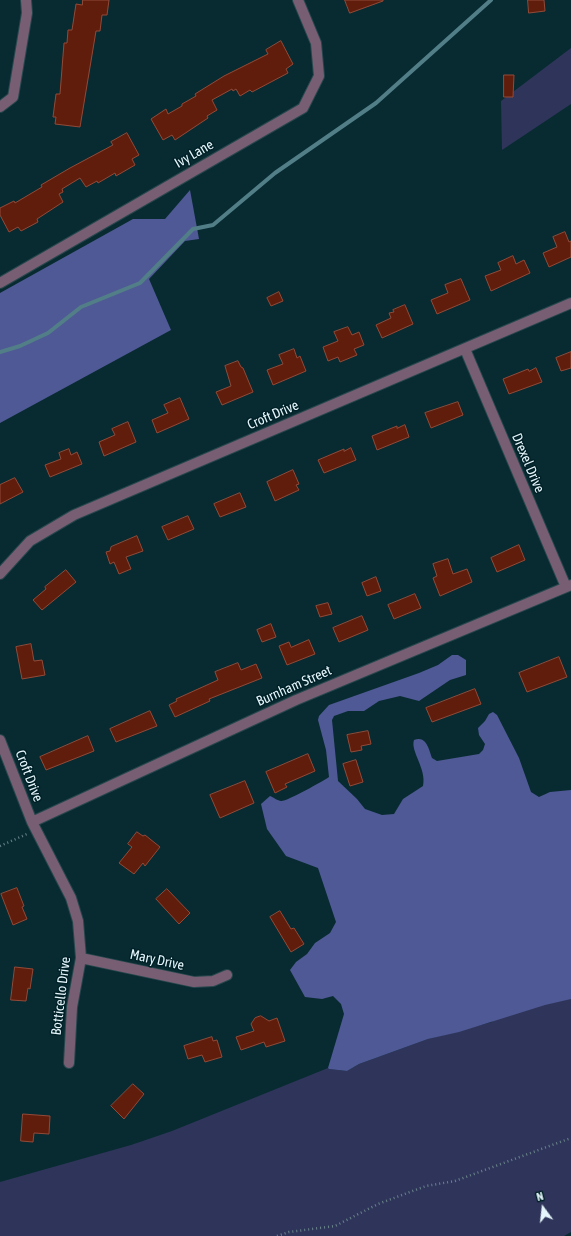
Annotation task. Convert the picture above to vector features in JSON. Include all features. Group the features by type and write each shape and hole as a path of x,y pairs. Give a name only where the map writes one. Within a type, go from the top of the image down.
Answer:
{"street":[{"path":"0,106 13,97 26,13 26,0"},
{"name":"Ivy Lane","path":"0,283 303,108 319,76 316,43 298,0"},
{"name":"Croft Drive","path":"0,574 30,541 74,515 571,303"},
{"name":"Drexel Drive","path":"465,349 568,586"},
{"name":"Burnham Street","path":"32,822 296,700 568,586"},
{"name":"Croft Drive","path":"0,740 32,822"},
{"name":"Botticello Drive","path":"32,822 71,898 78,921 81,958 69,1032 69,1063"},
{"name":"Mary Drive","path":"81,958 194,982 213,981 228,975"}],"path":[{"path":"0,846 27,834 32,822"},
{"path":"277,1236 289,1232 335,1226 378,1204 426,1186 455,1181 571,1138"}],"shaded area":[{"path":"571,48 571,104 502,150 501,101"},
{"path":"190,190 199,239 185,241 149,279 171,330 0,423 0,293 133,219 165,219"},
{"path":"452,655 458,655 466,660 466,675 450,680 419,701 400,696 379,701 364,711 348,711 334,716 332,720 338,781 365,809 382,815 394,814 403,799 423,786 423,773 414,749 414,740 421,739 424,741 432,758 437,761 479,754 483,750 485,744 479,735 478,728 489,714 493,712 497,715 519,758 531,792 539,797 550,792 571,790 571,999 545,1005 459,1032 428,1039 359,1064 347,1071 329,1069 328,1068 344,1014 341,1004 333,996 322,999 305,997 290,970 296,962 307,954 315,943 330,933 336,922 318,868 286,856 267,829 261,804 270,796 281,801 290,798 329,777 326,750 318,720 319,716 329,705 419,673 438,665"},
{"path":"571,866 571,1232 564,1236 0,1236 0,1182 131,1145 172,1131 328,1068 347,1071 359,1064 428,1039 492,1022"}],"building":[{"path":"83,0 109,0 107,15 102,15 100,31 96,31 80,127 55,124 56,117 53,117 56,94 60,94 64,43 67,43 68,30 72,30 76,4 82,5"},
{"path":"345,0 383,0 383,1 350,13"},
{"path":"528,0 544,0 545,11 529,13"},
{"path":"281,41 293,64 286,69 288,73 252,92 250,90 240,96 236,89 233,91 232,89 212,100 217,110 207,116 208,118 175,140 172,135 163,140 151,119 166,109 168,114 182,106 182,104 196,96 195,94 224,76 268,54 266,50"},
{"path":"504,75 514,75 513,97 504,97"},
{"path":"127,133 139,155 132,159 135,165 116,176 115,173 98,183 97,181 86,187 80,178 62,189 63,192 59,194 63,202 37,219 38,222 21,231 18,227 9,232 0,215 0,208 14,201 15,203 42,187 41,185 113,145 111,142"},
{"path":"565,232 569,242 571,241 571,257 549,267 543,253 557,247 553,237"},
{"path":"513,256 516,264 524,260 530,273 491,291 485,276 501,270 498,263"},
{"path":"461,279 470,300 437,314 431,300 448,293 445,285"},
{"path":"279,292 283,301 271,306 267,298"},
{"path":"405,305 413,324 382,338 376,325 391,318 389,313 394,312 393,310"},
{"path":"348,327 352,335 359,332 364,345 354,349 357,355 340,362 338,357 328,361 323,347 338,341 334,332"},
{"path":"294,349 297,358 300,356 306,371 273,385 267,370 283,364 279,355"},
{"path":"571,352 571,368 561,371 556,358"},
{"path":"238,361 243,368 253,392 222,405 216,392 231,386 225,366"},
{"path":"536,368 542,382 509,394 503,379 528,369 529,371"},
{"path":"180,398 189,419 157,433 152,420 168,413 164,405"},
{"path":"458,402 463,415 431,428 425,413"},
{"path":"128,422 136,442 104,456 99,442 115,435 112,429"},
{"path":"405,425 409,437 377,450 372,436 397,426 397,428"},
{"path":"351,448 356,460 324,473 318,460 344,449 344,451"},
{"path":"69,449 71,455 77,452 82,464 50,477 45,465 61,459 59,453"},
{"path":"293,470 299,484 296,485 299,490 275,501 267,482"},
{"path":"15,478 23,492 0,504 0,485"},
{"path":"240,493 246,507 220,517 214,504"},
{"path":"188,516 194,529 168,540 162,527"},
{"path":"137,536 143,551 126,557 131,569 119,574 114,562 110,564 106,552 110,551 111,547"},
{"path":"519,545 525,560 497,572 491,558"},
{"path":"448,559 453,574 467,569 472,582 440,596 433,578 437,576 433,564"},
{"path":"66,570 76,582 42,610 33,600 46,589 45,587"},
{"path":"376,577 381,591 367,596 362,583"},
{"path":"415,594 421,608 394,619 388,605"},
{"path":"328,603 332,614 320,617 316,606"},
{"path":"362,616 368,630 339,642 333,628"},
{"path":"271,624 276,637 262,642 257,630"},
{"path":"309,640 315,654 287,665 279,646 289,642 291,647"},
{"path":"31,644 34,661 42,660 45,675 22,679 16,647"},
{"path":"559,657 567,677 527,692 519,673"},
{"path":"238,663 241,670 256,664 262,678 209,699 210,701 175,717 169,705 177,701 176,699 218,680 215,672"},
{"path":"475,689 481,704 432,722 426,708"},
{"path":"150,711 157,726 116,742 110,729"},
{"path":"368,731 371,744 361,746 362,750 351,752 347,735"},
{"path":"88,736 94,751 46,770 40,757"},
{"path":"308,754 315,771 285,784 287,787 275,793 266,772"},
{"path":"356,760 363,782 350,786 343,764"},
{"path":"245,781 254,803 220,818 210,795"},
{"path":"137,832 143,836 145,835 160,847 145,866 143,863 134,874 119,863 132,847 128,844"},
{"path":"17,888 27,919 13,925 1,894"},
{"path":"167,889 190,913 179,924 156,899"},
{"path":"280,911 291,929 294,928 304,944 291,952 270,917"},
{"path":"15,967 33,969 30,989 28,988 26,1001 11,1000"},
{"path":"261,1016 269,1021 277,1018 285,1041 266,1047 264,1042 241,1050 236,1037 254,1031 251,1024 255,1018"},
{"path":"212,1037 213,1041 217,1040 222,1057 205,1062 202,1055 188,1059 184,1046"},
{"path":"133,1084 144,1094 124,1119 111,1106"},
{"path":"23,1114 50,1116 49,1134 34,1133 33,1142 21,1141"}],"waterway":[{"path":"0,352 20,346 48,333 81,307 140,283 193,229 213,225 275,173 376,103 491,0"}]}
